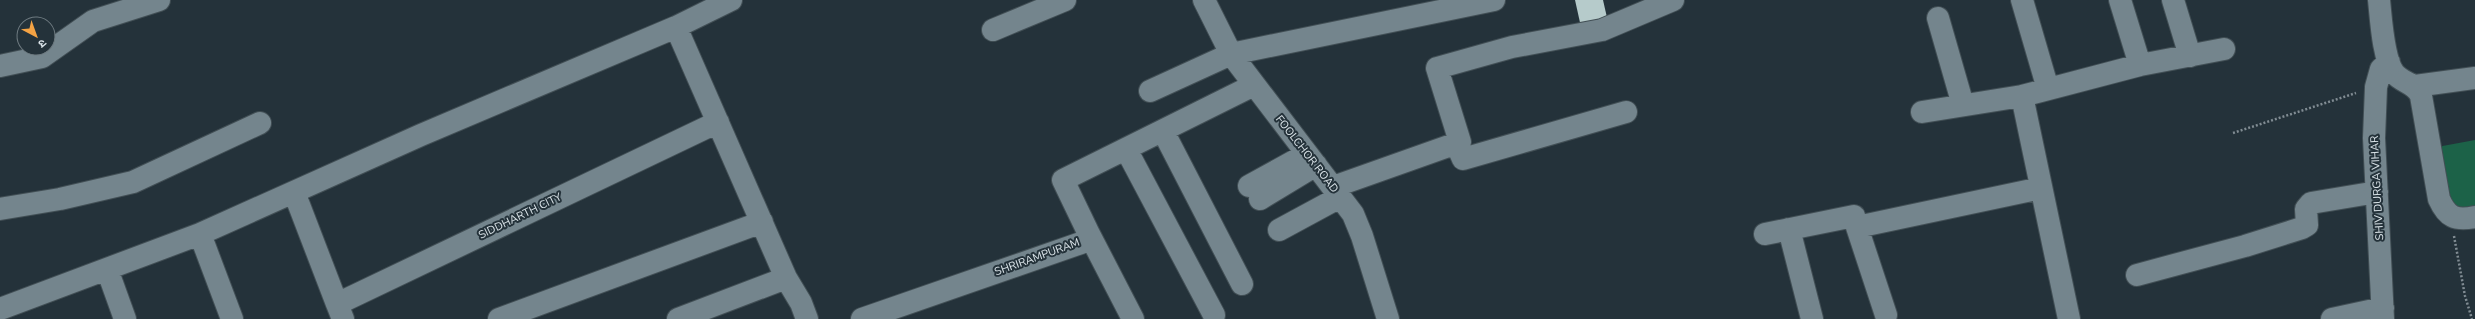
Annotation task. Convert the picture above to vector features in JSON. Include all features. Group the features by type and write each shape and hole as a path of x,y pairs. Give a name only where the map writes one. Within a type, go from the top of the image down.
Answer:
{"street":[{"path":"0,66 42,57 94,21 159,0"},
{"path":"7,311 107,269 200,234 421,135 676,27 731,0"},
{"path":"993,30 1065,0"},
{"name":"FOOLCHOR ROAD","path":"1204,0 1231,54 1352,214 1362,236 1388,319"},
{"path":"1150,91 1231,54 1494,0"},
{"path":"1279,230 1336,192 1460,142 1437,68 1512,47 1602,30 1673,0"},
{"path":"2022,0 2048,89"},
{"path":"2120,0 2140,65"},
{"path":"2173,0 2190,56"},
{"path":"2379,0 2389,62 2394,73 2415,86 2421,96 2439,199 2445,212 2450,218 2463,220 2475,217"},
{"path":"1938,18 1963,105"},
{"path":"676,27 786,278 801,303 807,319"},
{"path":"1922,112 2022,96 2140,65 2224,49"},
{"name":"SHIV DURGA VIHAR","path":"2383,313 2374,138 2376,87 2381,69 2389,62"},
{"path":"2415,86 2475,78"},
{"name":"SHRIRAMPURAM","path":"862,319 1081,243 1086,239 1088,232 1063,180 1254,85"},
{"path":"2022,96 2068,319"},
{"path":"1456,144 1463,159 1626,112"},
{"name":"SIDDHARTH CITY","path":"340,311 718,122"},
{"path":"0,209 60,199 132,182 260,123"},
{"path":"1163,131 1242,284"},
{"path":"1126,149 1214,315"},
{"path":"1254,192 1311,160"},
{"path":"1857,227 2041,188"},
{"path":"294,192 340,311"},
{"path":"2137,275 2245,246 2302,228 2307,225 2306,209 2311,203 2377,192"},
{"path":"1765,234 1854,216 1886,315"},
{"path":"499,319 762,222"},
{"path":"1789,229 1812,319"},
{"path":"1088,232 1133,319"},
{"path":"200,234 232,319"},
{"path":"107,269 125,319"},
{"path":"678,319 786,278"},
{"path":"2332,319 2383,313"}],"path":[{"path":"2233,133 2376,87"},
{"path":"2450,218 2465,296 2472,319"}],"green space":[{"path":"2475,140 2475,210 2461,213 2446,197 2437,147"}],"building":[{"path":"1575,0 1603,0 1608,22 1581,27"}]}
